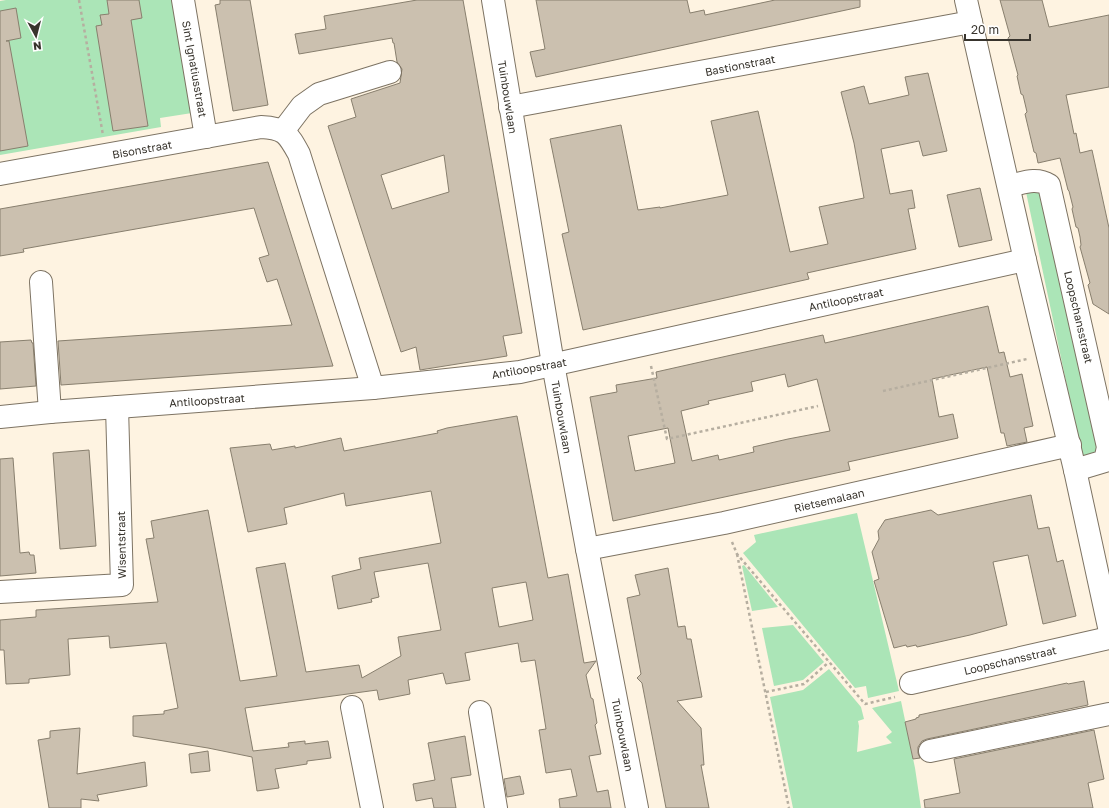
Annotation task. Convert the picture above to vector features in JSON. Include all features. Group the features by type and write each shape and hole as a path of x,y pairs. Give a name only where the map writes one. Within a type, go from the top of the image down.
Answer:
{"street":[{"name":"Sint Ignatiusstraat","path":"182,0 206,137"},
{"name":"Tuinbouwlaan","path":"492,0 553,364 637,808"},
{"path":"966,0 1025,260 1076,470 1109,627"},
{"name":"Bastionstraat","path":"510,107 971,22"},
{"path":"373,388 299,154 293,142 283,131 302,106 319,94 390,72"},
{"name":"Bisonstraat","path":"0,174 261,127 275,128 283,131"},
{"name":"Loopschansstraat","path":"1009,186 1035,180 1043,181 1049,185 1108,447 1105,461 1076,470"},
{"name":"Antiloopstraat","path":"0,417 373,388 520,372 1025,260"},
{"path":"41,282 50,412"},
{"name":"Wisentstraat","path":"0,592 122,585 117,407"},
{"name":"Rietsemalaan","path":"587,549 724,524 1070,445"},
{"name":"Loopschansstraat","path":"911,683 1109,638"},
{"path":"352,707 372,808"},
{"path":"480,712 496,808"},
{"path":"930,751 1109,714"}],"path":[{"path":"79,0 107,155"},
{"path":"646,344 667,439 818,406"},
{"path":"883,391 1048,354"},
{"path":"724,524 737,554 789,808"},
{"path":"737,554 865,704 900,696 911,683"},
{"path":"766,692 804,684 829,662"}],"green space":[{"path":"173,0 192,113 160,118 161,127 0,155 0,1"},
{"path":"1038,190 1046,195 1102,442 1096,454 1082,457 1026,192"},
{"path":"857,513 899,691 868,698 866,686 855,688 743,553 756,542 754,535"},
{"path":"744,565 778,607 752,611 742,566"},
{"path":"793,625 824,662 803,680 774,686 762,628"},
{"path":"829,669 861,707 864,719 858,721 857,752 892,743 886,737 892,732 872,708 901,701 915,768 921,808 793,808 770,697 803,690"}],"building":[{"path":"107,0 139,0 142,18 131,20 148,126 113,131 96,26 102,25 100,15 109,14"},
{"path":"220,0 250,0 268,105 233,111 215,5 220,4"},
{"path":"417,0 463,0 522,333 503,336 507,356 420,370 416,347 401,352 328,126 356,117 351,99 400,83 402,69 397,62 392,38 299,54 295,34 326,29 324,16","holes":["444,155 449,192 392,209 381,175"]},
{"path":"536,0 687,0 690,13 704,10 705,15 775,0 860,0 860,7 536,77 530,52 545,49"},
{"path":"1000,0 1042,0 1049,27 1109,15 1109,87 1066,95 1074,134 1076,133 1080,153 1092,150 1109,228 1109,314 1093,304 1088,285 1090,283 1080,247 1081,245 1078,228 1076,227 1072,209 1073,207 1060,158 1038,163 1036,153 1034,152 1025,114 1027,112 1023,95 1021,94 1018,75 1008,38 1010,36"},
{"path":"16,8 21,38 6,41 9,41 28,146 0,151 0,11"},
{"path":"928,73 947,151 923,156 919,141 881,149 890,194 912,190 915,208 908,209 916,249 807,273 809,279 583,330 562,234 569,232 550,139 621,125 638,210 660,208 728,195 711,121 758,111 790,252 828,244 819,207 864,198 854,143 841,92 864,86 869,104 909,95 905,77"},
{"path":"268,162 333,366 61,385 58,341 292,325 277,279 267,282 259,258 269,255 254,208 23,249 24,252 0,256 0,209"},
{"path":"980,188 992,240 959,247 947,195"},
{"path":"988,306 999,353 1004,352 1010,377 1022,374 1033,426 1024,428 1027,442 1007,446 1004,433 1001,433 987,367 932,379 939,417 953,414 958,438 848,462 850,470 613,521 590,397 617,392 616,385 657,378 656,372 823,335 825,343","holes":["785,374 788,387 817,379 830,431 753,447 754,452 719,460 718,455 692,461 681,411 709,404 708,401 753,391 751,382","668,428 675,463 635,471 628,436"]},
{"path":"31,340 33,343 36,386 0,389 0,342"},
{"path":"517,416 548,578 568,574 584,663 596,661 586,675 591,698 593,699 597,723 595,725 601,754 589,756 597,792 608,790 611,808 560,808 559,799 577,796 571,769 546,773 539,730 546,729 535,660 521,662 518,643 465,653 470,680 446,684 443,673 408,680 410,694 379,700 377,690 245,708 253,751 289,747 288,743 305,741 305,744 328,741 331,758 307,761 307,764 275,769 279,788 257,791 252,757 208,748 133,736 133,716 164,714 164,711 178,708 166,643 110,648 109,636 68,639 70,675 29,679 29,683 6,684 4,650 0,650 0,620 36,617 36,610 158,602 146,539 154,538 151,521 208,510 240,681 277,676 256,568 285,563 306,672 359,665 362,678 401,656 398,637 441,630 428,563 374,572 379,597 371,599 372,602 338,609 332,576 361,569 359,558 441,543 431,491 346,506 344,493 284,508 287,524 248,532 230,448 270,444 272,450 295,446 295,448 341,438 344,451 438,433 437,431","holes":["526,582 533,620 499,627 492,588"]},
{"path":"89,450 96,546 60,549 53,453"},
{"path":"13,458 20,553 29,552 30,555 34,555 36,573 0,576 0,459"},
{"path":"1031,495 1038,529 1049,527 1057,562 1063,560 1076,616 1043,624 1028,555 993,562 1007,625 917,647 916,645 907,647 906,645 894,648 874,581 879,579 872,552 879,539 878,531 885,520 931,510 938,515"},
{"path":"668,568 678,627 685,626 687,639 691,639 702,697 677,701 701,728 704,765 701,765 709,808 666,808 642,683 637,678 641,674 627,598 640,595 635,575"},
{"path":"1084,681 1088,705 927,739 922,741 918,747 920,758 913,759 905,722 916,719 919,715 1067,683"},
{"path":"80,728 77,774 145,762 147,786 97,795 99,801 81,799 81,808 49,808 38,740 50,738 50,731"},
{"path":"1094,730 1104,779 1088,783 1093,808 925,808 924,800 960,793 954,759"},
{"path":"465,736 471,775 451,778 456,808 434,808 432,798 416,801 413,784 435,780 428,743"},
{"path":"208,751 210,771 191,773 189,754"},
{"path":"520,776 524,794 507,797 504,779"}]}
